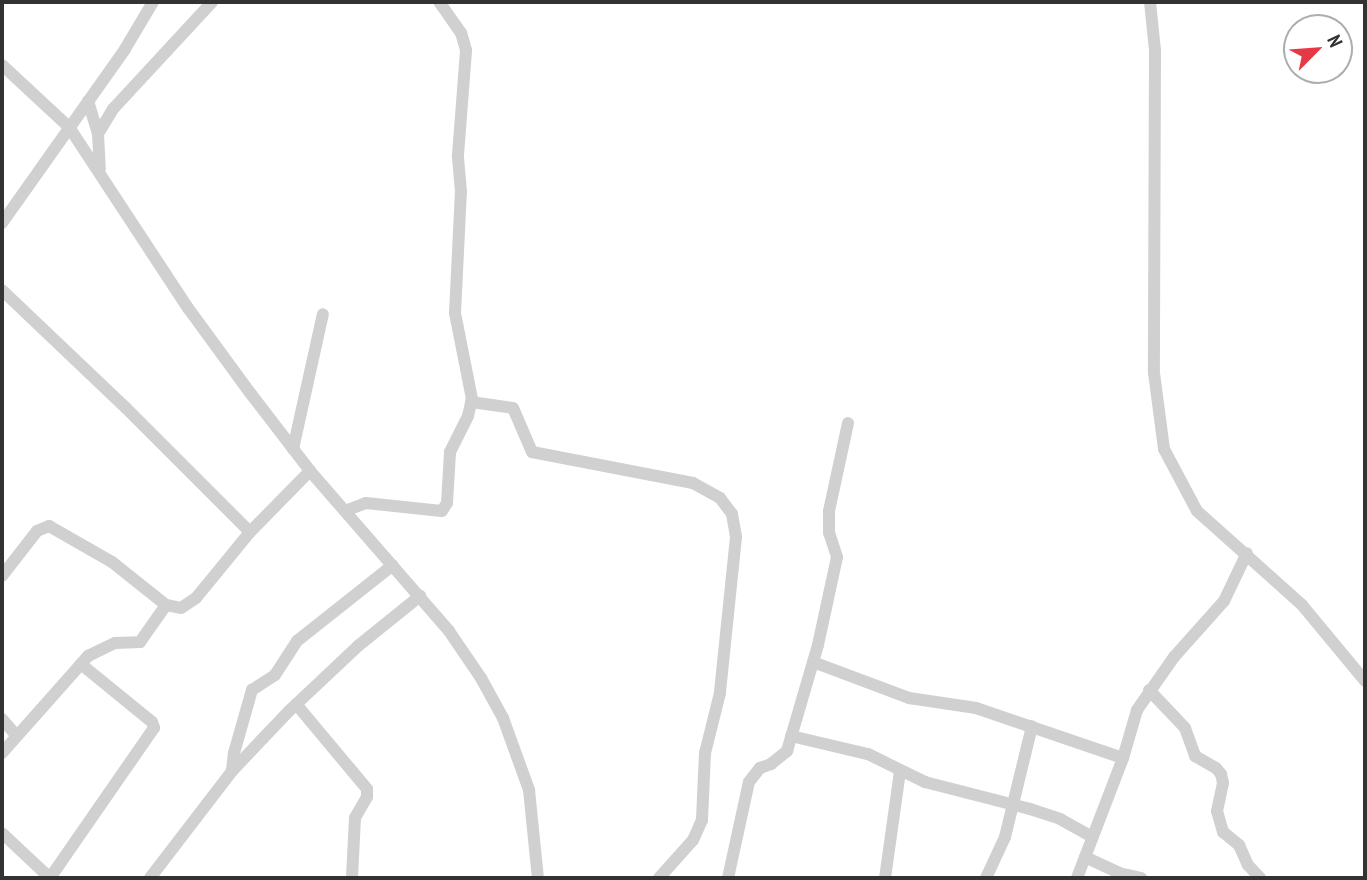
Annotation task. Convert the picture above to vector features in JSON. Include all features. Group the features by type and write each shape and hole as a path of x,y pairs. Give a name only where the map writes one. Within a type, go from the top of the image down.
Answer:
{"street":[{"path":"2,223 88,101 153,2"},
{"path":"98,134 113,108 212,2"},
{"path":"345,511 366,503 442,511 447,503 450,452 468,416 471,402 455,313 461,192 458,155 466,50 461,33 439,2"},
{"path":"1150,2 1155,50 1154,373 1159,426 1173,470 1197,511 1247,553 1302,606 1365,681"},
{"path":"2,65 69,127 100,169 188,308 293,449 449,631 503,718 529,790 538,878"},
{"path":"88,101 98,134 100,169"},
{"path":"2,290 117,398 250,532"},
{"path":"293,449 323,314"},
{"path":"471,402 513,408 532,452 693,483 720,498 732,514 734,552 720,693 705,753 702,820 693,840 659,878"},
{"path":"728,878 749,782 760,768 782,757 813,662 836,570 837,557 827,525 848,423"},
{"path":"2,576 37,531 48,526 112,562 166,605 181,608 196,598 250,532 310,471"},
{"path":"1077,878 1123,758 1137,710 1174,657 1224,601 1247,553"},
{"path":"232,771 234,752 252,690 275,675 283,658 297,641 393,565"},
{"path":"150,878 232,771 296,704 358,646 420,596"},
{"path":"2,753 80,664 103,647 140,642 166,605"},
{"path":"813,662 909,698 964,706 1123,758"},
{"path":"2,833 50,878 154,728 152,722 80,664"},
{"path":"1149,690 1185,728 1195,756 1221,774 1223,783 1217,811 1223,832 1239,845 1248,865 1260,878"},
{"path":"296,704 367,789 367,797 355,818 352,878"},
{"path":"2,719 16,735"},
{"path":"986,878 1005,837 1031,726"},
{"path":"791,736 868,754 946,790 1013,804 1060,820 1092,837"},
{"path":"887,877 900,771"},
{"path":"1085,857 1119,873 1141,878"}]}
